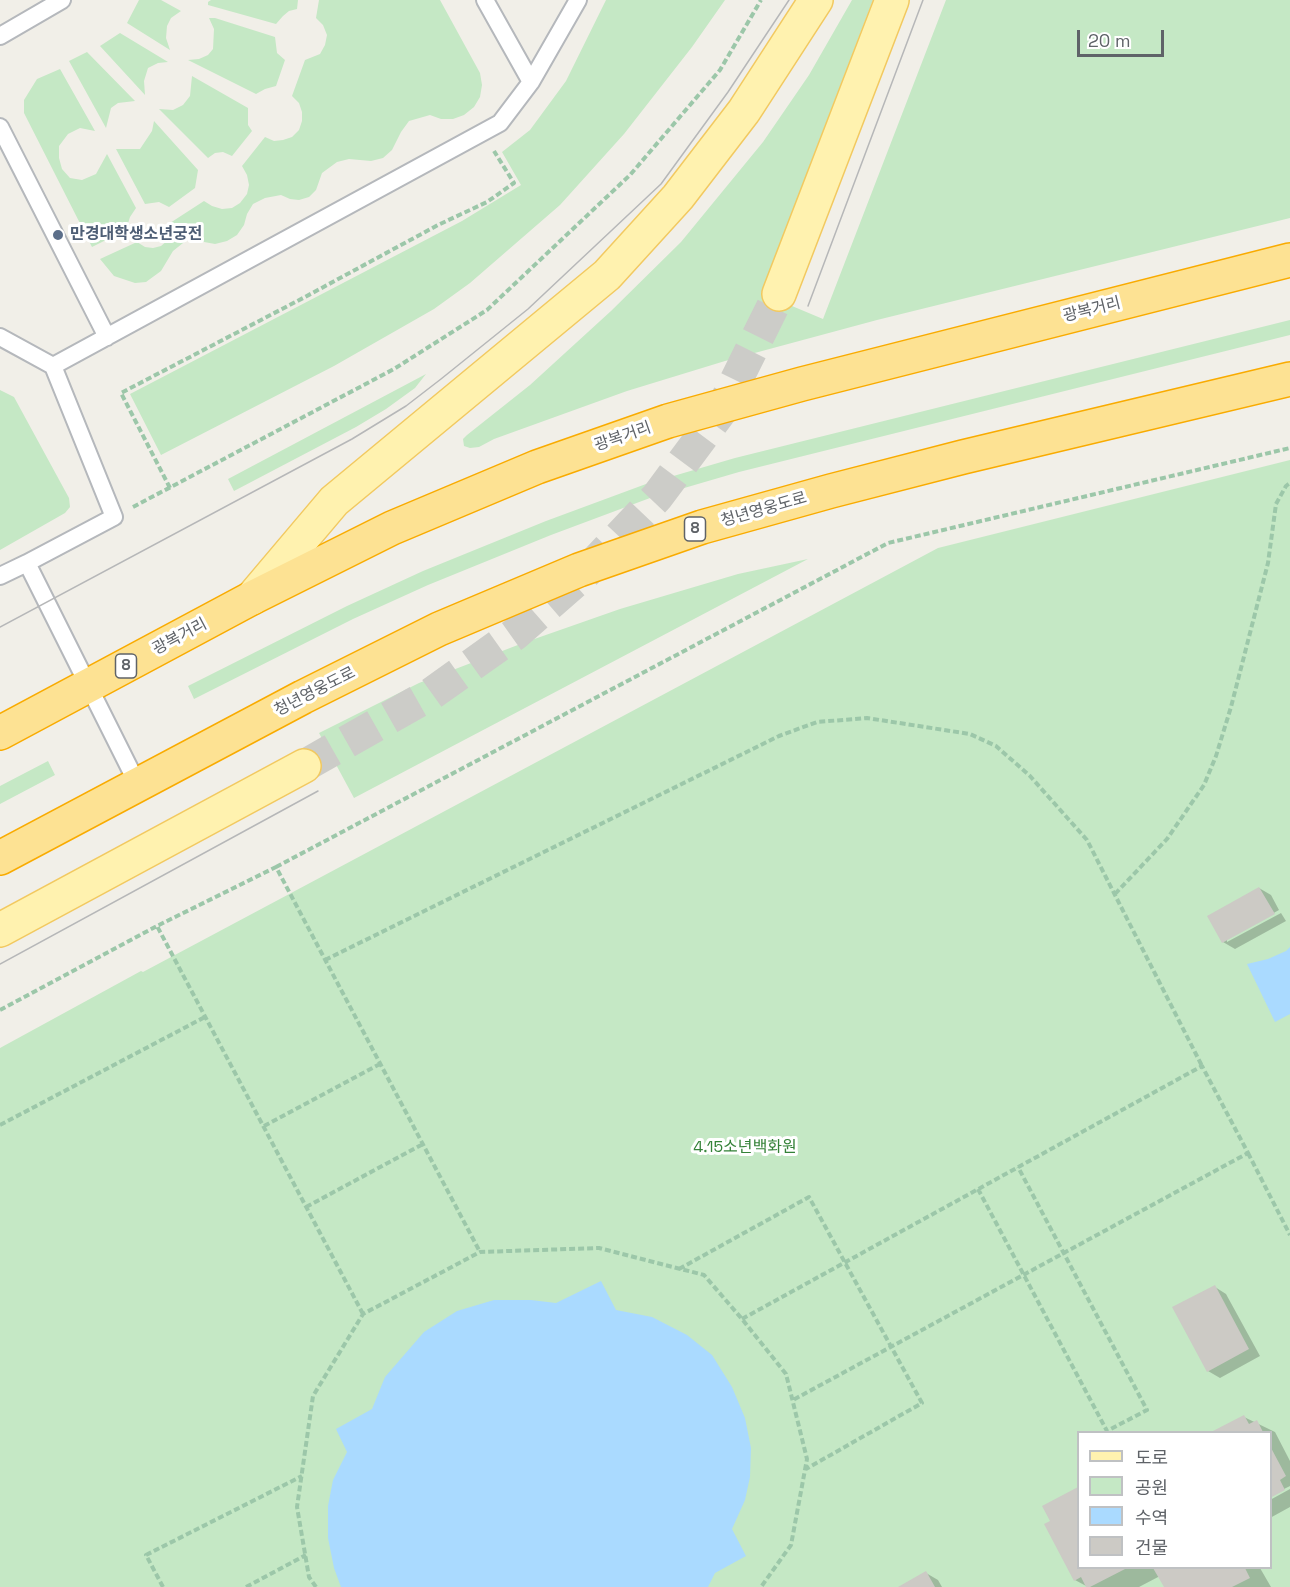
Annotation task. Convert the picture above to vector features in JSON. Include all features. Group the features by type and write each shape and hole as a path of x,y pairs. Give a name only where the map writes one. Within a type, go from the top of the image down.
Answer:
{"highway":[{"name":"광복거리","path":"0,733 252,598 392,528 537,467 668,422 802,384 1290,260"},
{"name":"청년영웅도로","path":"138,785 303,697 440,629 579,570 702,527 831,491 1290,379"},
{"name":"8","path":"0,858 138,785"}],"main road":[{"path":"252,598 334,501 608,275 678,197 744,111 816,0"},
{"path":"779,294 892,0"},
{"path":"0,930 304,766"}],"lane":[{"path":"0,36 62,0"},
{"path":"485,0 531,82"},
{"path":"53,366 500,123 531,82 578,0"},
{"path":"0,127 107,337"},
{"path":"0,338 53,366 114,517 0,576"},
{"path":"27,562 138,785"}],"path":[{"path":"114,517 394,369 487,310 630,174 720,70 761,0"},
{"path":"170,488 122,393 438,225 487,202 514,183 483,132"},
{"path":"0,1010 157,926 276,867 888,543 1290,448"},
{"path":"1115,894 1167,838 1204,785 1232,708 1268,563 1276,504 1290,483"},
{"path":"325,960 779,736 817,722 867,718 970,734 996,746 1030,776 1087,840 1290,1235"},
{"path":"276,867 480,1252"},
{"path":"157,926 363,1314"},
{"path":"0,1125 206,1017"},
{"path":"264,1126 380,1064"},
{"path":"742,1319 1202,1066"},
{"path":"306,1207 423,1144"},
{"path":"793,1400 1248,1153"},
{"path":"978,1189 1107,1431 1147,1410 1018,1167"},
{"path":"679,1269 809,1197 922,1403 805,1470"},
{"path":"316,1587 309,1577 297,1507 314,1396 363,1314 480,1252 599,1248 704,1275 786,1374 807,1459 791,1545 761,1587"},
{"path":"163,1587 146,1555 302,1476"},
{"path":"246,1587 306,1555"}],"green space":[{"path":"139,0 161,0 181,11 171,18 167,26 166,38 170,50 127,23"},
{"path":"211,0 298,0 297,9 289,11 276,24 208,5"},
{"path":"319,0 440,0 480,73 482,85 480,97 474,107 464,115 453,119 441,119 430,115 409,121 392,150 383,158 371,161 349,159 337,162 322,173 316,190 309,197 299,200 281,195 265,198 253,204 237,235 215,244 188,239 173,251 161,271 146,282 135,283 114,276 100,259 137,242 145,247 161,246 168,240 171,232 170,223 204,201 222,209 232,208 240,203 247,194 249,185 242,166 265,137 274,141 283,140 292,137 299,130 302,112 299,103 292,96 305,60 320,54 327,35 323,25 316,18"},
{"path":"606,0 725,0 692,47 624,134 560,205 470,283 434,309 334,366 161,455 130,394 462,221 521,185 502,152 530,130 566,81"},
{"path":"852,0 873,0 761,293 823,319 946,0 1290,0 1290,218 877,320 725,361 627,391 494,439 479,447 464,446 463,439 467,435 530,385 611,311 681,242 763,142 809,75"},
{"path":"209,18 275,37 277,53 285,60 276,86 256,94 188,60 199,59 208,55 213,49 214,29"},
{"path":"120,33 168,62 158,63 148,68 144,81 145,95 100,46"},
{"path":"87,52 135,101 118,103 111,108 106,128 69,61"},
{"path":"60,69 95,131 80,128 68,134 59,146 62,169 70,178 82,180 96,174 107,154 136,208 126,230 92,247 24,113 24,100 37,79"},
{"path":"192,76 248,108 248,125 252,131 232,156 223,152 215,153 208,158 159,109 173,110 183,105 190,96"},
{"path":"154,121 198,170 195,188 169,207 159,202 145,204 116,149 140,149 152,131"},
{"path":"1290,320 1290,335 739,472 650,498 428,585 353,619 194,699 188,686 347,606 423,571 546,521 646,484 735,458"},
{"path":"426,374 415,388 386,409 234,491 228,479"},
{"path":"0,390 14,397 69,498 70,507 65,513 0,550"},
{"name":"4.15소년백화원","path":"1290,460 1290,1587 0,1587 0,1048 141,971 143,972 938,548"},
{"path":"808,559 354,798 319,733 419,683 523,643 620,609 738,574"},
{"path":"48,761 55,775 0,804 0,786"}],"water":[{"path":"1290,947 1290,1014 1275,1022 1247,964 1268,959"},
{"path":"601,1281 616,1310 652,1317 687,1335 712,1355 732,1387 745,1418 751,1448 750,1477 745,1500 732,1529 746,1556 715,1573 708,1587 341,1587 334,1568 328,1538 328,1506 333,1480 347,1452 336,1429 372,1409 385,1377 424,1332 457,1311 494,1300 556,1303"}],"building":[{"path":"1259,887 1275,914 1222,943 1207,916"},
{"path":"1215,1285 1249,1349 1207,1372 1172,1307"},
{"path":"1244,1415 1249,1424 1257,1420 1262,1431 1213,1431"},
{"path":"1272,1450 1286,1476 1280,1480 1285,1490 1272,1497"},
{"path":"1077,1488 1077,1569 1125,1569 1090,1587 1086,1587 1081,1577 1074,1581 1044,1524 1050,1521 1042,1506"},
{"path":"1154,1569 1246,1569 1250,1578 1232,1587 1164,1587"},
{"path":"926,1571 935,1587 898,1587"}],"tunnel":[{"path":"304,766 431,694 515,634 586,572 657,497 721,411 779,294"}],"tram line":[{"path":"0,627 352,439 406,406 441,379 528,309 661,184 728,92 789,0"},
{"path":"808,306 923,0"},
{"path":"0,964 318,791"}],"place":[{"name":"만경대학생소년궁전","path":"58,235"}]}
